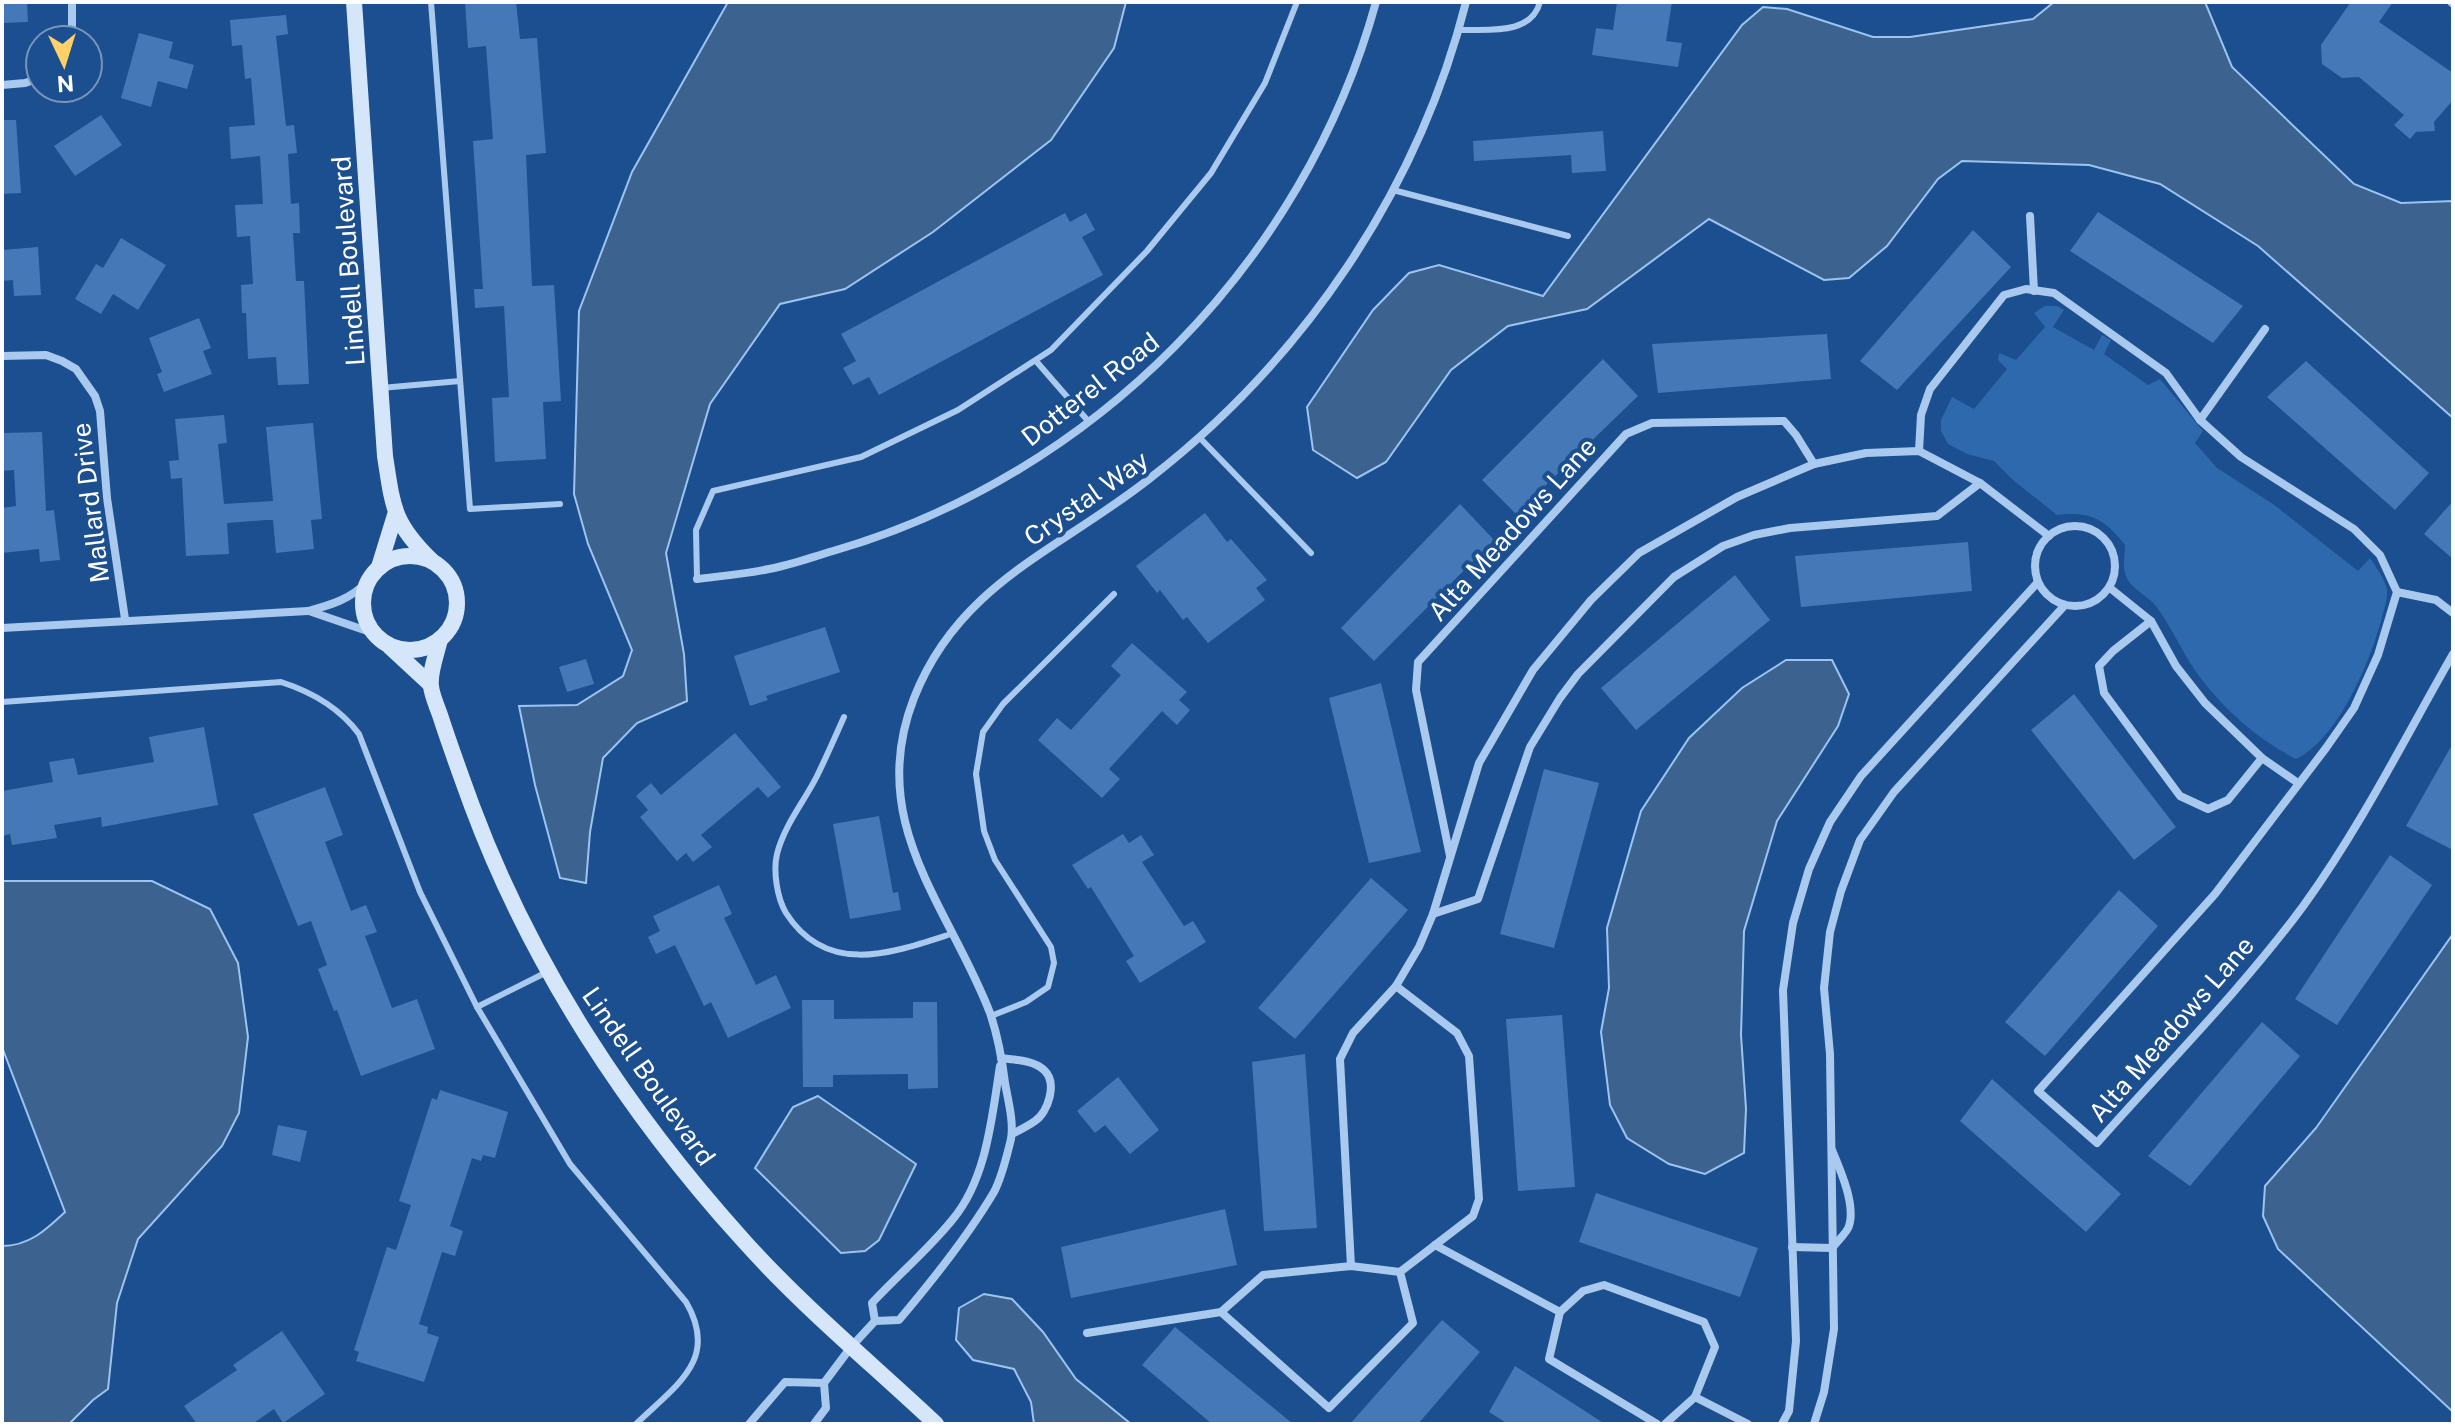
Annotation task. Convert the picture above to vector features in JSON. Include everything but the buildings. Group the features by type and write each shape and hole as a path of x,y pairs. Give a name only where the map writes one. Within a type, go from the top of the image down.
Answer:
{"street":[{"path":"72,2 72,24"},
{"name":"Lindell Boulevard","path":"354,2 385,456 395,515 411,541 432,561"},
{"name":"Dotterel Road","path":"697,579 772,569 866,542 934,515 1007,478 1127,392 1175,348 1219,300 1259,248 1326,136 1352,76 1376,2"},
{"name":"Crystal Way","path":"824,1383 875,1321 899,1320 925,1289 996,1188 1012,1134 1001,1058 991,1016 913,853 902,801 900,765 903,739 925,671 943,640 965,613 992,588 1147,481 1200,438 1249,390 1316,312 1346,270 1393,190 1437,95 1466,2"},
{"path":"2,85 24,83"},
{"path":"2030,216 2034,291"},
{"path":"1919,451 1921,415 1930,389 2004,295 2026,289 2054,293 2166,373 2200,420 2241,457 2354,529 2380,555 2397,592 2436,600 2453,613"},
{"path":"2200,420 2265,329"},
{"name":"Mallard Drive","path":"2,356 46,355 62,361 76,369 95,396 100,411 107,498 125,619"},
{"name":"Alta Meadows Lane","path":"1450,856 1416,690 1418,662 1626,434 1652,423 1784,421 1814,464"},
{"name":"Alta Meadows Lane","path":"1351,1266 1340,1059 1353,1033 1396,986 1419,947 1433,914 1479,763 1533,670 1591,600 1639,553 1737,497 1814,464 1866,453 1919,451 1980,483 2049,536"},
{"path":"1433,914 1478,899 1530,747 1578,674 1674,577 1723,546 1754,535 1790,528 1937,516 1980,483"},
{"name":"Lindell Boulevard","path":"379,567 395,515"},
{"path":"2072,526 2097,532 2113,551 2115,563 2110,588 2090,604 2065,605 2054,601 2038,582 2035,569 2041,545 2049,536 2072,526"},
{"path":"2,628 308,611 337,603 359,590 379,567 396,558 414,556 432,561 446,573 455,589 457,607 451,625 440,639 424,648 405,650 388,645 373,633 308,611"},
{"path":"368,581 363,599 364,617 373,633"},
{"path":"1782,1424 1789,1411 1796,1341 1783,990 1793,923 1809,869 1830,822 1861,776 2038,582"},
{"path":"2110,588 2151,621 2176,666 2205,703 2262,758 2298,783"},
{"name":"Alta Meadows Lane","path":"2397,592 2378,655 2354,708 2215,894 2038,1091 2097,1143 2245,978 2304,905 2352,832 2453,654"},
{"path":"1814,1424 1824,1392 1834,1329 1830,1054 1824,988 1830,932 1860,840 1894,792 2065,605"},
{"path":"2151,621 2099,666 2104,693 2180,796 2208,809 2228,800 2262,758"},
{"path":"430,684 440,639"},
{"name":"Lindell Boulevard","path":"388,645 430,684 480,826 515,905 588,1037 628,1097 688,1177 745,1242 851,1347 936,1424"},
{"path":"1087,1333 1221,1312 1263,1275 1351,1266 1400,1272 1473,1216 1479,1199 1469,1056 1457,1033 1396,986"},
{"path":"1001,1058 1030,1062 1050,1077 1048,1104 1038,1120 1012,1134"},
{"name":"Crystal Way","path":"875,1321 872,1303 955,1217 973,1182 989,1135 1001,1058"},
{"path":"1830,1146 1848,1189 1849,1205 1849,1226 1832,1248"},
{"path":"1435,1245 1560,1312"},
{"path":"1792,1247 1832,1248"},
{"path":"1221,1312 1329,1408 1413,1323 1400,1272"},
{"path":"1657,1424 1549,1359 1560,1312 1583,1291 1604,1285 1704,1322 1715,1347 1695,1397 1665,1424"},
{"path":"749,1424 785,1382 824,1383 826,1408 814,1424"},
{"path":"1695,1397 1748,1424"}],"lane":[{"path":"431,2 470,509 560,504"},
{"path":"697,579 696,530 713,491 861,457 958,410 1051,350 1147,251 1211,173 1265,83 1297,2"},
{"path":"1459,30 1518,28 1537,12 1540,2"},
{"path":"1393,190 1568,236"},
{"path":"1036,361 1089,422"},
{"path":"381,388 460,381"},
{"path":"1200,438 1311,553"},
{"path":"991,1016 1026,1002 1048,987 1054,963 1051,947 995,860 984,831 976,774 983,732 1003,704 1114,594"},
{"path":"2,702 281,682 304,689 344,714 359,734 420,892 477,1007 570,1164 696,1318 699,1337 697,1357 688,1374 636,1424"},
{"path":"844,717 816,779 787,827 777,856 776,879 782,906 796,928 813,943 839,953 867,955 892,952 951,934"},
{"path":"477,1007 549,970"}],"shaded area":[{"path":"728,2 1126,2 1114,48 1051,140 933,232 845,289 780,304 710,404 666,553 684,654 687,701 637,723 603,758 590,832 586,883 560,878 535,785 519,706 577,705 623,676 632,650 588,544 574,494 579,311 632,172"},
{"path":"2054,2 2205,2 2232,67 2354,184 2401,203 2453,201 2453,418 2258,246 2160,184 2089,165 1962,161 1938,179 1887,246 1849,278 1824,280 1709,219 1587,309 1508,326 1451,370 1386,462 1357,478 1313,450 1307,407 1373,310 1409,273 1439,265 1543,296 1742,25 1763,7 1787,9 1873,37 1910,37 2033,19"},
{"path":"2045,306 2057,306 2064,310 2053,327 2094,350 2102,335 2111,340 2104,354 2148,385 2160,379 2203,431 2195,443 2217,468 2273,504 2358,571 2370,558 2382,577 2387,590 2386,601 2360,678 2350,699 2325,735 2296,759 2245,725 2202,680 2156,606 2128,580 2124,568 2125,545 2111,529 2088,516 2057,515 1994,461 1967,454 1948,444 1941,431 1941,420 1952,397 1974,409 2007,369 1998,360 1999,353 2016,360 2045,327 2034,313"},
{"path":"1786,660 1832,660 1849,694 1838,726 1777,821 1744,931 1741,1035 1746,1109 1744,1153 1705,1174 1669,1164 1627,1138 1610,1105 1601,1032 1609,988 1607,928 1641,811 1689,738 1742,688"},
{"path":"2,881 152,881 210,909 238,963 248,1037 239,1113 222,1146 138,1239 117,1303 108,1389 69,1424 2,1424 2,1246 29,1240 65,1212 2,1047"},
{"path":"2453,934 2453,1412 2278,1249 2263,1216 2265,1186 2316,1128"},
{"path":"818,1096 916,1164 879,1240 865,1251 841,1253 755,1168 793,1107"},
{"path":"984,1294 1012,1299 1043,1332 1076,1379 1131,1424 1034,1424 1031,1402 1014,1369 973,1360 956,1340 959,1308"}]}
